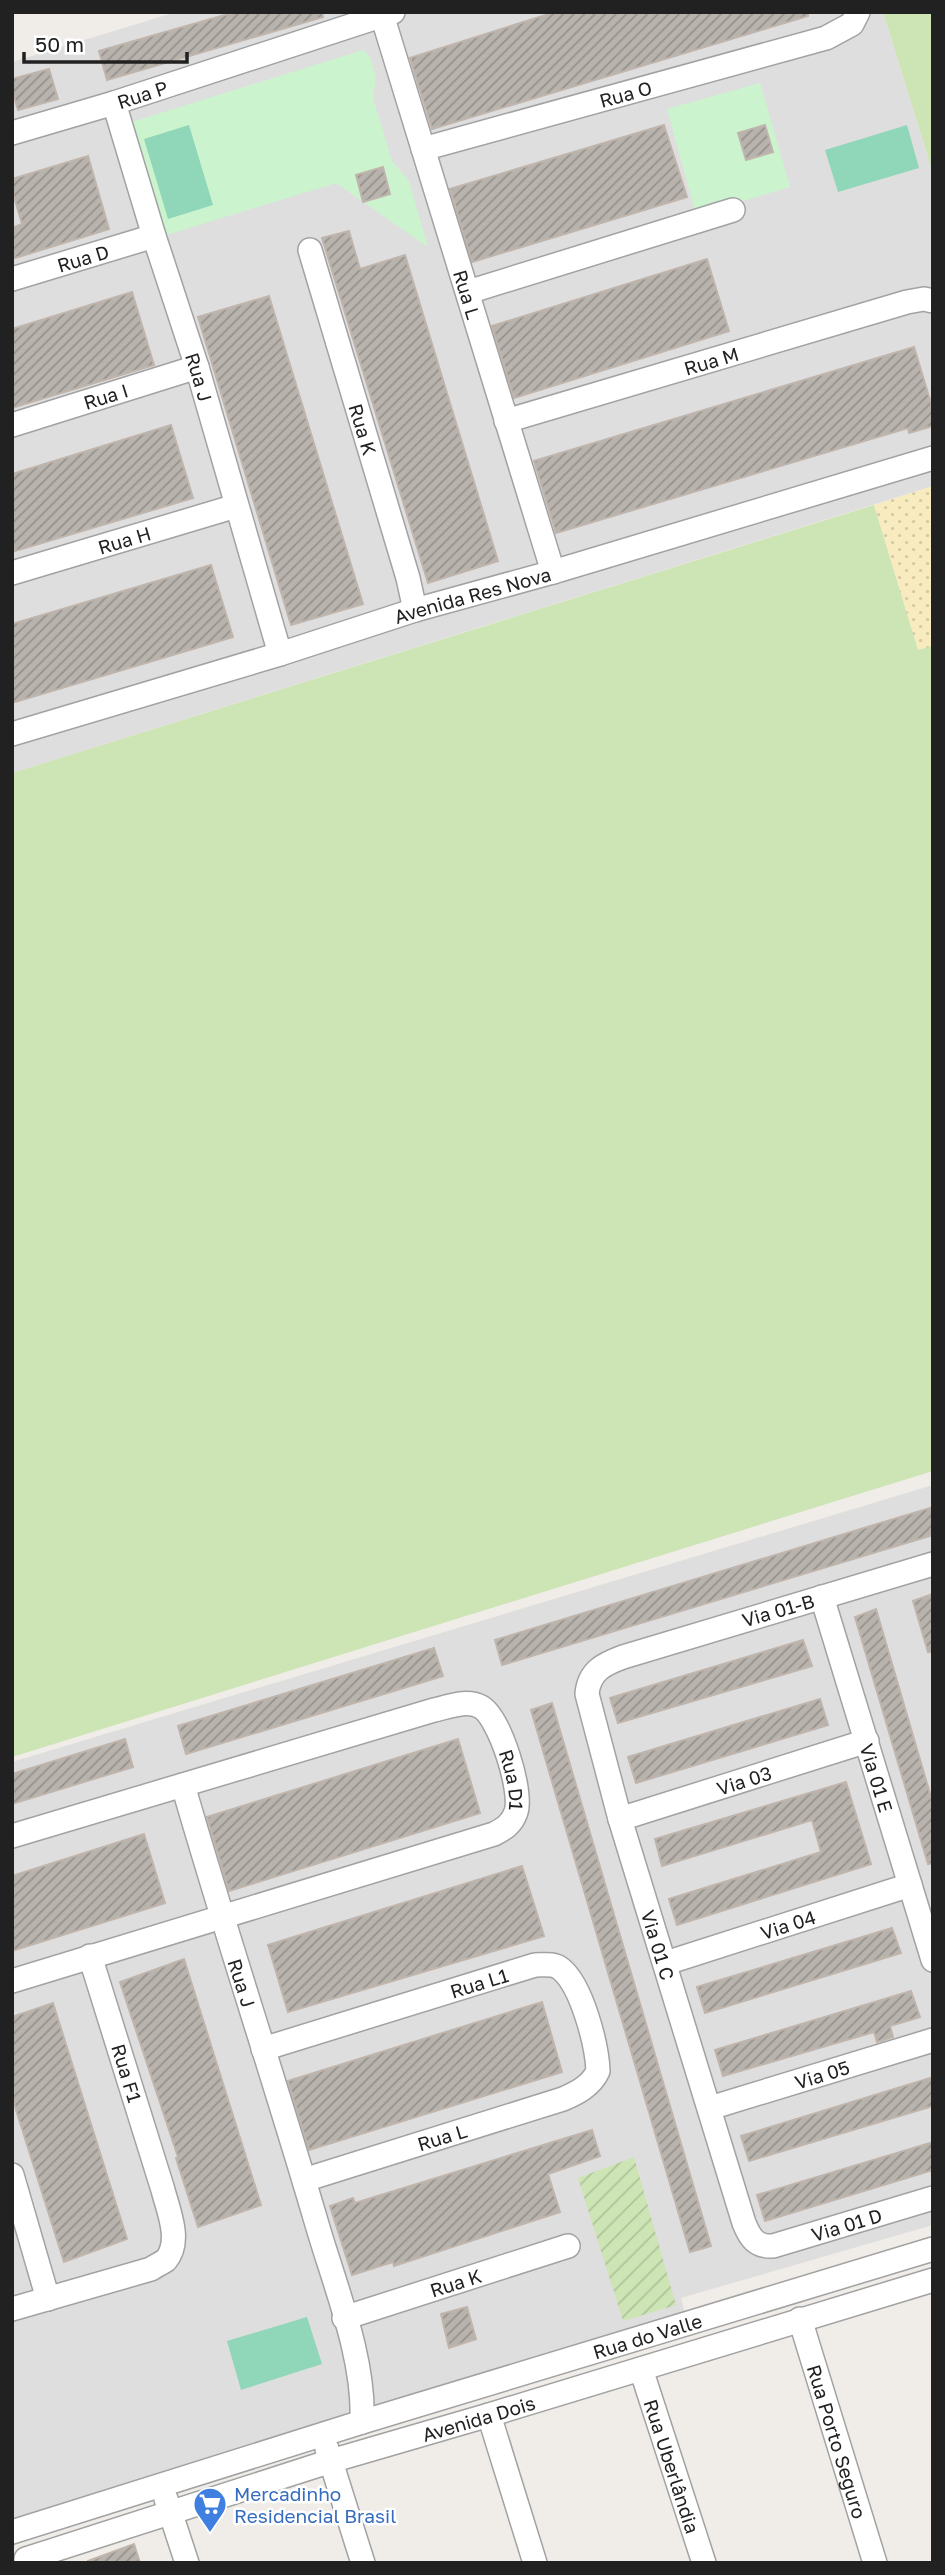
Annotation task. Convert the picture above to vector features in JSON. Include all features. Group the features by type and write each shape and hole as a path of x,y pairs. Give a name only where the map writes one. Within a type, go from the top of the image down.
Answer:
{"street":[{"name":"Rua O","path":"424,149 826,38 852,24 859,12"},
{"name":"Rua P","path":"12,133 114,103 388,14"},
{"name":"Rua L","path":"388,14 424,149 553,572"},
{"name":"Rua J","path":"114,103 197,368 280,654"},
{"path":"468,292 733,209"},
{"name":"Rua D","path":"12,279 154,236"},
{"name":"Rua K","path":"310,250 408,578 415,610"},
{"name":"Rua M","path":"506,421 924,301"},
{"name":"Rua I","path":"12,425 197,368"},
{"name":"Avenida Res Nova","path":"12,734 280,654 415,610 553,572 933,458"},
{"name":"Rua H","path":"12,573 236,506"},
{"name":"Via 01-B","path":"623,1657 933,1564"},
{"name":"Via 01 E","path":"822,1597 933,1960"},
{"name":"Via 01 C","path":"623,1657 596,1671 588,1683 587,1694 620,1819 744,2223 752,2239 762,2245"},
{"name":"Rua D1","path":"12,1836 434,1710 469,1703 482,1707 497,1728 516,1789 517,1808 510,1824 494,1835 221,1919 90,1956 12,1982"},
{"name":"Via 03","path":"620,1819 867,1741"},
{"name":"Rua J","path":"183,1785 221,1919 304,2180 344,2318 361,2390 362,2422"},
{"name":"Via 04","path":"666,1964 910,1885"},
{"name":"Rua F1","path":"48,2299 151,2269 166,2259 173,2242 163,2190 90,1956"},
{"name":"Rua L1","path":"263,2049 517,1970 535,1965 554,1965 563,1970 575,1989 598,2062 596,2076 580,2091"},
{"name":"Via 05","path":"710,2108 933,2040"},
{"name":"Rua L","path":"304,2180 563,2099 580,2091"},
{"path":"12,2175 48,2299 12,2309"},
{"name":"Via 01 D","path":"762,2245 787,2242 933,2198"},
{"name":"Rua K","path":"344,2318 568,2246"},
{"name":"Rua do Valle","path":"14,2531 362,2422 933,2249"},
{"name":"Avenida Dois","path":"27,2561 331,2461 933,2280"},
{"name":"Rua Porto Seguro","path":"800,2319 875,2563"},
{"name":"Rua Uberlândia","path":"641,2369 704,2563"},
{"path":"489,2415 535,2563"},
{"path":"323,2436 363,2563"},
{"path":"162,2486 187,2563"},
{"path":"14,2531 27,2561"}],"shaded area":[{"path":"176,12 883,12 933,173 933,486 12,773 12,62"},
{"path":"933,1485 933,2225 681,2298 688,2324 12,2530 12,1762"}],"green space":[{"path":"883,12 933,12 933,173"},
{"path":"363,50 370,57 376,76 373,98 392,161 409,181 428,247 336,183 160,237 127,127 132,122"},
{"path":"760,83 790,187 729,205 720,201 710,202 705,211 696,214 667,109"},
{"path":"189,125 213,205 168,219 144,139"},
{"path":"907,125 919,168 838,192 825,150"},
{"path":"874,505 918,649 933,646 933,1471 12,1757 12,773"},
{"path":"634,2157 676,2305 623,2321 578,2178"},
{"path":"307,2317 322,2364 241,2390 227,2341"}],"sand":[{"path":"933,486 933,646 918,650 874,505"}],"building":[{"path":"235,12 322,12 323,17 107,80 99,51"},
{"path":"555,12 808,12 808,16 432,129 410,58"},
{"path":"49,69 58,99 18,110 12,79"},
{"path":"664,125 687,197 472,262 450,189"},
{"path":"765,125 773,152 746,160 738,133"},
{"path":"88,156 109,229 12,259 12,228 22,224 12,190 12,179"},
{"path":"383,167 390,194 363,202 356,175"},
{"path":"349,231 360,269 405,255 498,561 428,583 322,238"},
{"path":"707,259 729,331 514,398 492,326"},
{"path":"132,292 154,365 12,408 12,329"},
{"path":"269,296 363,604 291,625 198,317"},
{"path":"914,347 933,410 933,426 909,433 908,428 556,533 534,461"},
{"path":"171,425 193,498 12,552 12,474"},
{"path":"211,565 233,637 12,703 12,624"},
{"path":"933,1507 933,1535 502,1665 495,1640"},
{"path":"933,1594 933,1652 928,1652 913,1601"},
{"path":"876,1609 933,1804 933,1863 928,1864 855,1617"},
{"path":"803,1640 812,1666 618,1723 610,1698"},
{"path":"434,1648 443,1676 186,1754 178,1726"},
{"path":"820,1699 828,1725 636,1783 628,1757"},
{"path":"552,1703 711,2246 690,2252 531,1710"},
{"path":"125,1739 133,1767 12,1804 12,1774"},
{"path":"458,1739 480,1813 229,1891 207,1817"},
{"path":"846,1782 871,1864 677,1925 669,1899 821,1852 812,1820 662,1866 655,1839"},
{"path":"144,1834 165,1903 12,1951 12,1876"},
{"path":"522,1866 544,1936 288,2012 268,1945"},
{"path":"892,1928 901,1953 705,2013 697,1987"},
{"path":"184,1959 261,2205 198,2227 176,2158 178,2157 120,1982"},
{"path":"911,1991 920,2017 890,2026 893,2037 877,2042 874,2032 723,2076 715,2050"},
{"path":"542,2002 562,2072 309,2150 288,2081"},
{"path":"53,2003 127,2239 64,2262 12,2097 12,2017"},
{"path":"933,2077 933,2106 749,2161 741,2136"},
{"path":"592,2130 600,2156 548,2174 560,2212 394,2266 393,2262 352,2275 330,2206 353,2198 355,2203"},
{"path":"933,2142 933,2170 765,2221 757,2195"},
{"path":"467,2307 476,2339 449,2348 441,2314"},
{"path":"134,2544 140,2563 88,2563 88,2561"}],"place":[{"name":"Mercadinho Residencial Brasil","path":"210,2534"}]}
